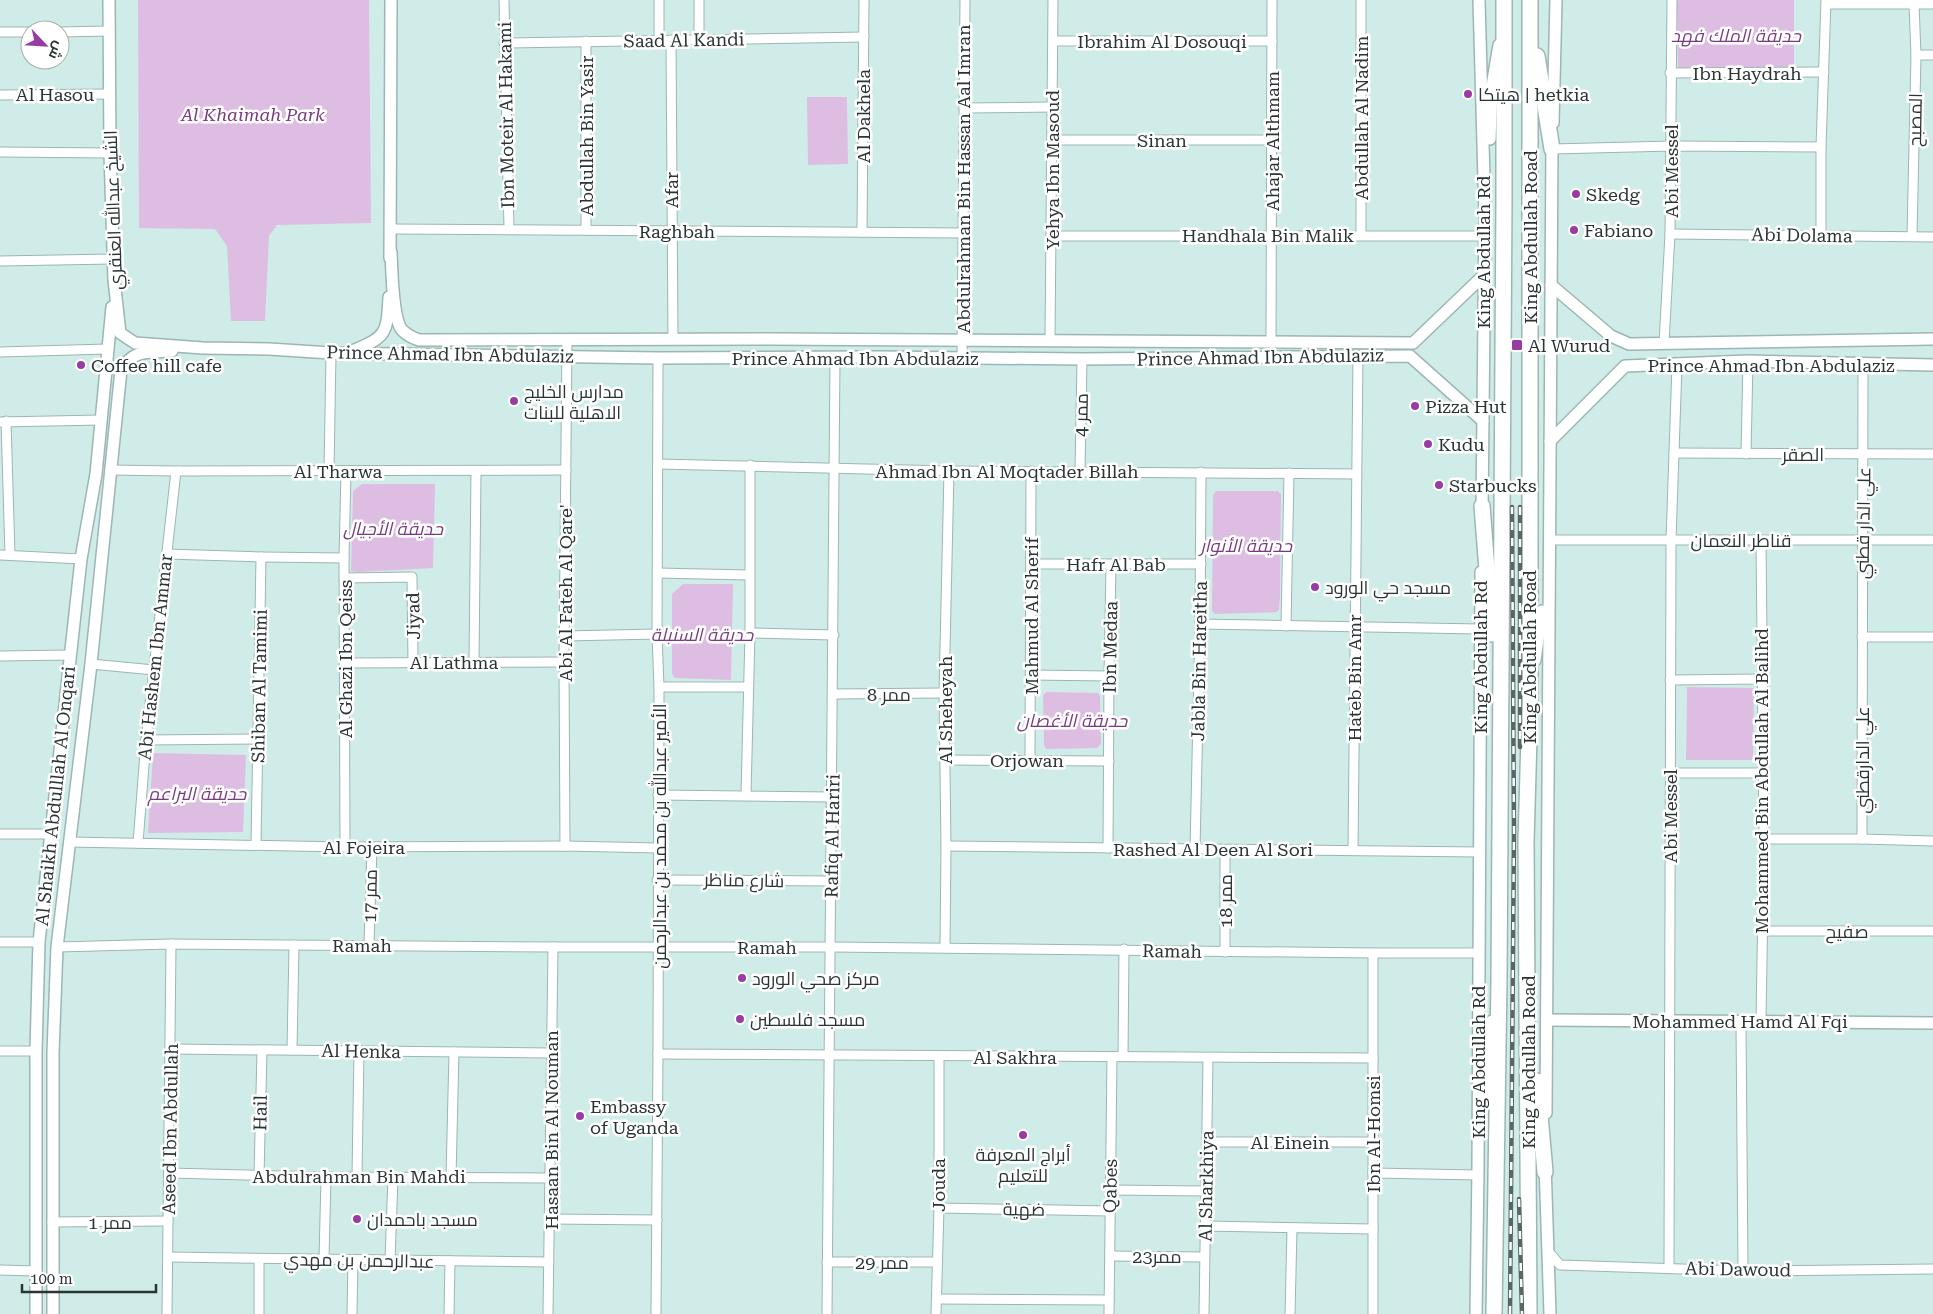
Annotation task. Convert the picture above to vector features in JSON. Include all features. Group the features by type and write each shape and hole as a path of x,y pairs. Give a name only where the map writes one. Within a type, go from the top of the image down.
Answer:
{"highway":[{"path":"1531,0 1552,148"},
{"name":"King Abdullah Road","path":"1529,1314 1526,842 1530,701 1531,0"},
{"name":"King Abdullah Road","path":"1494,1314 1499,980 1504,7"},
{"path":"1482,506 1493,670 1501,709"},
{"path":"1527,974 1545,1172"}],"street":[{"name":"الشيخ عبدالله العنقري","path":"109,0 113,259 120,333 135,343 203,348"},
{"path":"347,352 374,341 383,333 388,321 392,229 389,150 391,0"},
{"name":"Ibn Moteir Al Hakami","path":"504,0 509,229"},
{"path":"659,0 659,40"},
{"path":"699,0 699,39"},
{"name":"Al Dakhela","path":"862,232 864,0"},
{"name":"Abdulrahman Bin Hassan Aal Imran","path":"962,359 965,0"},
{"name":"Yehya Ibn Masoud","path":"1050,340 1053,0"},
{"name":"Ahajar Althmam","path":"1271,341 1272,0"},
{"name":"Abdullah Al Nadim","path":"1361,0 1361,235"},
{"name":"King Abdullah Rd","path":"1476,1314 1480,630 1485,216 1478,0"},
{"path":"1550,1314 1545,1172 1548,1020 1548,566 1552,148 1556,0"},
{"name":"Abi Messel","path":"1664,343 1670,234 1672,0"},
{"path":"1821,235 1821,147 1826,2 1933,4"},
{"name":"المصبح","path":"1912,236 1916,55 1914,4"},
{"path":"1485,216 1492,86 1504,7"},
{"path":"70,32 109,31"},
{"path":"0,32 20,32"},
{"name":"Saad Al Kandi","path":"504,43 864,37"},
{"name":"Afar","path":"671,40 673,339"},
{"name":"Ibrahim Al Dosouqi","path":"1053,41 1272,40"},
{"name":"Abdullah Bin Yasir","path":"586,41 586,230"},
{"path":"1916,55 1933,55"},
{"name":"Ibn Haydrah","path":"1670,73 1824,72"},
{"name":"Al Hasou","path":"0,94 109,94"},
{"path":"964,108 1052,107"},
{"name":"Sinan","path":"1052,140 1272,140"},
{"path":"1552,148 1672,146 1821,147"},
{"path":"0,152 110,153"},
{"name":"Raghbah","path":"392,229 963,233"},
{"name":"Abi Dolama","path":"1670,234 1933,237"},
{"name":"Handhala Bin Malik","path":"1051,236 1484,236"},
{"name":"Prince Ahmad Ibn Abdulaziz","path":"391,252 397,320 402,330 419,340 1050,340 1413,343 1483,276"},
{"path":"0,260 113,259"},
{"name":"Al Shaikh Abdulllah Al Onqari","path":"36,1314 36,1051 39,942 81,559 96,474 114,280"},
{"name":"Prince Ahmad Ibn Abdulaziz","path":"1551,285 1611,336 1629,344 1933,338"},
{"name":"Abi Al Fateh Al Qare'","path":"565,846 564,662 567,340"},
{"path":"877,340 877,357"},
{"name":"Prince Ahmad Ibn Abdulaziz","path":"203,348 268,349 331,353 658,358 877,357 1082,359 1410,356 1482,421"},
{"name":"Al Shaikh Abdulllah Al Onqari","path":"53,1314 53,1053 56,947 91,664 121,370 128,359 134,355 203,348"},
{"path":"0,352 108,349"},
{"path":"329,471 331,353"},
{"name":"Hateb Bin Amr","path":"1353,850 1358,356"},
{"name":"Rafiq Al Hariri","path":"827,1314 835,357"},
{"name":"الأمير عبدالله بن محمد بن عبدالرحمن","path":"656,1314 659,686 657,634 658,358"},
{"name":"ممر 4","path":"1080,471 1082,359"},
{"path":"1746,454 1748,362"},
{"name":"Prince Ahmad Ibn Abdulaziz","path":"1550,441 1625,366 1748,362 1933,364"},
{"name":"علي الدار قطني","path":"1862,682 1863,364"},
{"name":"Abi Messel","path":"1668,1268 1671,540 1677,365"},
{"path":"10,556 3,422 101,420"},
{"name":"الصقر","path":"1674,453 1933,454"},
{"name":"Ahmad Ibn Al Moqtader Billah","path":"658,464 949,471 1356,474"},
{"path":"746,795 750,633 750,465"},
{"name":"Al Tharwa","path":"110,473 176,471 476,472 566,470"},
{"name":"Abi Hashem Ibn Ammar","path":"138,843 146,740 176,471"},
{"name":"Al Sheheyah","path":"945,948 944,693 949,471"},
{"name":"Mahmud Al Sherif","path":"1030,760 1031,471"},
{"name":"Al Ghazi Ibn Qeiss","path":"345,847 344,558 346,472"},
{"path":"474,662 476,472"},
{"name":"Jabla Bin Hareitha","path":"1195,850 1201,472"},
{"path":"96,474 96,490 100,492 105,490 110,473"},
{"path":"1286,626 1289,473"},
{"path":"89,520 96,501 100,500 104,502 105,518"},
{"name":"قناطر النعمان","path":"1549,540 1933,540"},
{"name":"Mohammed Bin Abdullah Al Balihd","path":"1760,540 1764,839 1761,1021"},
{"path":"166,554 344,558"},
{"path":"0,556 81,559"},
{"name":"Shiban Al Tamimi","path":"256,845 261,557"},
{"name":"Hafr Al Bab","path":"1031,564 1201,564"},
{"name":"Ibn Medaa","path":"1108,848 1111,565"},
{"path":"1530,701 1548,566"},
{"path":"658,573 749,575"},
{"name":"Jiyad","path":"345,578 412,577 413,662"},
{"path":"1200,624 1480,630"},
{"path":"750,633 834,635"},
{"path":"565,636 657,634"},
{"path":"1862,637 1933,637"},
{"path":"0,656 71,655"},
{"name":"Al Lathma","path":"344,663 564,662"},
{"path":"91,664 154,670"},
{"path":"1031,675 1109,676"},
{"path":"1670,680 1762,678"},
{"name":"علي الدارقطني","path":"1862,682 1862,839"},
{"path":"659,686 748,687"},
{"name":"ممر 8","path":"833,694 944,693"},
{"path":"146,740 258,739"},
{"name":"Orjowan","path":"945,760 1109,761"},
{"path":"1670,773 1762,773"},
{"path":"658,795 832,797"},
{"path":"0,834 50,834"},
{"path":"1764,839 1933,841"},
{"name":"Al Fojeira","path":"69,842 345,847 565,846 658,848"},
{"name":"Rashed Al Deen Al Sori","path":"946,846 1479,852"},
{"name":"ممر 17","path":"369,945 372,847"},
{"name":"ممر 18","path":"1225,850 1225,952"},
{"name":"شارع مناظر","path":"658,880 831,881"},
{"name":"صفيح","path":"1762,931 1933,931"},
{"path":"0,942 39,942"},
{"name":"Ramah","path":"56,947 171,944 1124,949 1373,953 1478,952"},
{"name":"Aseed Ibn Abdullah","path":"167,1314 171,944"},
{"path":"292,1050 294,945"},
{"name":"Hasaan Bin Al Nouman","path":"548,1314 553,947"},
{"path":"1123,1056 1124,949"},
{"name":"Ibn Al-Homsi","path":"1372,1314 1373,953"},
{"path":"1373,1173 1478,1172 1491,1030 1499,980"},
{"name":"Mohammed Hamd Al Fqi","path":"1548,1020 1933,1023"},
{"path":"1740,1022 1743,1271"},
{"name":"Al Henka","path":"171,1049 551,1053"},
{"name":"Hail","path":"259,1176 262,1050"},
{"path":"0,1051 36,1051"},
{"path":"357,1176 359,1051"},
{"path":"451,1177 454,1052"},
{"name":"Al Sakhra","path":"658,1054 1372,1058"},
{"name":"Jouda","path":"936,1314 939,1208 938,1057"},
{"name":"Qabes","path":"1109,1314 1112,1057"},
{"name":"Al Sharkhiya","path":"1204,1314 1208,1058"},
{"name":"Al Einein","path":"1207,1142 1373,1142"},
{"name":"Abdulrahman Bin Mahdi","path":"170,1173 326,1177 549,1178"},
{"path":"324,1260 326,1177"},
{"path":"390,1260 393,1177"},
{"path":"1110,1190 1206,1191"},
{"name":"ضهية","path":"939,1208 1109,1211"},
{"path":"550,1219 657,1220"},
{"name":"ممر 1","path":"52,1222 168,1222"},
{"path":"1205,1226 1373,1229"},
{"path":"1290,1314 1292,1229"},
{"name":"Abi Dawoud","path":"1548,1251 1560,1265 1743,1271 1933,1269"},
{"name":"ممر23","path":"1110,1256 1204,1257"},
{"name":"عبدالرحمن بن مهدي","path":"168,1257 549,1262"},
{"path":"259,1258 259,1314"},
{"path":"352,1314 353,1260"},
{"path":"449,1314 450,1261"},
{"name":"ممر 29","path":"827,1262 936,1262"},
{"path":"0,1270 36,1271"},
{"path":"937,1299 1109,1300"}],"green space":[{"name":"Al Khaimah Park","path":"138,0 369,0 371,223 277,225 269,236 265,321 231,321 227,246 215,229 139,228"},
{"name":"حديقة الملك فهد","path":"1794,0 1794,68 1678,70 1677,1"},
{"path":"807,97 847,97 848,164 808,165"},
{"name":"حديقة الأجيال","path":"362,484 435,484 433,568 351,571 353,491"},
{"name":"حديقة الأنوار","path":"1216,491 1278,491 1281,494 1280,596 1279,610 1276,612 1215,614 1212,611 1213,495"},
{"name":"حديقة السنبلة","path":"683,584 733,584 731,680 675,678 672,674 672,594"},
{"path":"1687,687 1754,688 1753,760 1686,760"},
{"name":"حديقة الأغصان","path":"1046,692 1098,693 1100,695 1101,744 1097,748 1046,749 1044,745 1043,695"},
{"name":"حديقة البراعم","path":"153,753 246,755 243,832 148,833"}],"railway":[{"path":"1510,1314 1514,832 1512,507"},
{"path":"1520,507 1520,747"},
{"path":"1519,1199 1522,1314"}],"place":[{"name":"هيتكا | hetkia","path":"1468,94"},
{"name":"Skedg","path":"1576,194"},
{"name":"Fabiano","path":"1574,230"},
{"name":"Al Wurud","path":"1517,345"},
{"name":"Coffee hill cafe","path":"81,365"},
{"name":"مدارس الخليج الاهلية للبنات","path":"514,401"},
{"name":"Pizza Hut","path":"1415,406"},
{"name":"Kudu","path":"1428,444"},
{"name":"Starbucks","path":"1439,485"},
{"name":"مسجد حي الورود","path":"1315,587"},
{"name":"مركز صحي الورود","path":"742,978"},
{"name":"مسجد فلسطين","path":"740,1019"},
{"name":"Embassy of Uganda","path":"580,1116"},
{"name":"أبراج المعرفة للتعليم","path":"1023,1135"},
{"name":"مسجد باحمدان","path":"357,1219"}]}
